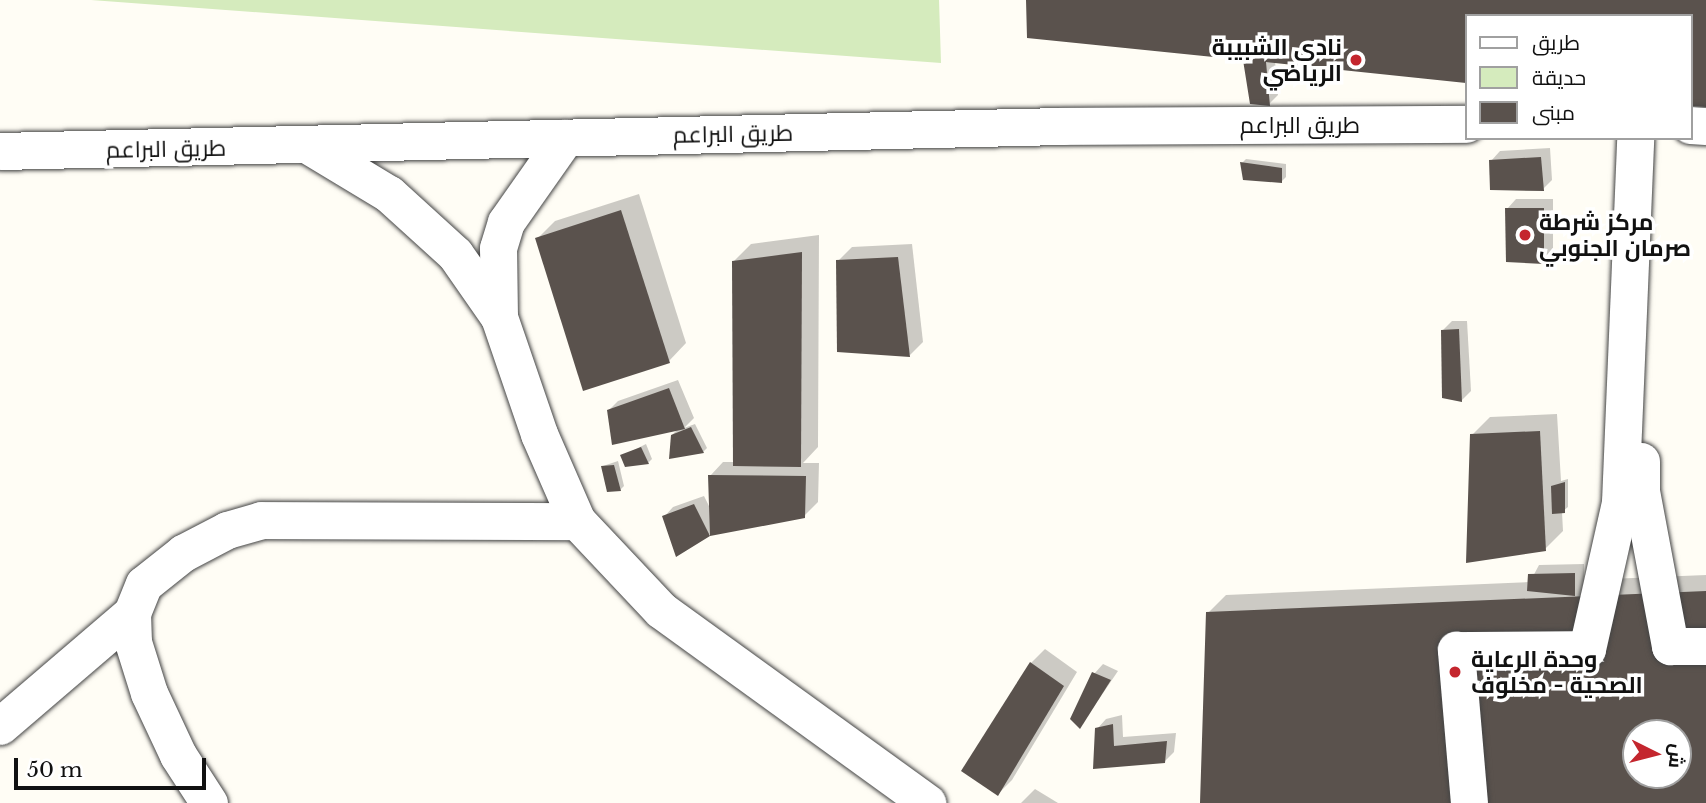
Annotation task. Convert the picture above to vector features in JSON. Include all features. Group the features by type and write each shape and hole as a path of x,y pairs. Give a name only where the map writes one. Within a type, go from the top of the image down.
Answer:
{"street":[{"name":"طريق البراعم","path":"0,151 311,147 1063,126 1464,124"},
{"path":"499,317 498,248 506,222 565,138"},
{"path":"1469,803 1457,650 1587,649 1620,502 1634,140"},
{"path":"1651,140 1640,491 1670,646 1706,646"},
{"path":"311,147 389,194 455,254 499,317 539,434 577,521 661,610 928,803"},
{"path":"209,803 178,755 149,693 133,642 132,613 144,584 183,553 227,530 261,520 577,521"},
{"path":"0,726 132,613"}],"green space":[{"path":"91,0 939,0 941,63"}],"building":[{"name":"نادي الشبيبة الرياضي","path":"1026,0 1706,0 1706,107 1692,106 1692,14 1464,14 1464,83 1266,62 1270,106 1250,104 1243,60 1027,38"},
{"path":"1541,157 1544,191 1490,190 1489,160"},
{"path":"1240,162 1282,168 1282,183 1243,180"},
{"name":"مركز شرطة صرمان الجنوبي","path":"1505,208 1544,208 1544,264 1506,262"},
{"path":"621,210 670,363 583,391 535,238"},
{"path":"802,252 801,467 733,466 732,261"},
{"path":"898,257 910,357 837,352 836,260"},
{"path":"1459,329 1462,402 1442,398 1441,330"},
{"path":"669,388 685,429 612,445 607,410"},
{"path":"691,427 704,453 669,459 671,435"},
{"path":"1540,431 1546,551 1466,563 1470,434"},
{"path":"641,447 649,464 625,467 620,455"},
{"path":"614,465 621,491 607,492 601,466"},
{"path":"708,475 806,476 805,518 710,536"},
{"path":"1565,482 1565,513 1552,514 1551,486"},
{"path":"694,504 710,536 676,557 662,516"},
{"path":"1575,573 1575,596 1527,591 1528,574"},
{"name":"وحدة الرعاية الصحية - مخلوف","path":"1706,591 1706,803 1200,803 1206,612"},
{"path":"1030,662 1064,686 998,796 961,771"},
{"path":"1092,672 1111,680 1080,729 1070,719"},
{"path":"1113,724 1114,746 1167,741 1165,763 1093,769 1095,728"}],"place":[{"name":"نادي الشبيبة الرياضي","path":"1356,60"},
{"name":"مركز شرطة صرمان الجنوبي","path":"1525,235"},
{"name":"وحدة الرعاية الصحية - مخلوف","path":"1455,672"}]}
